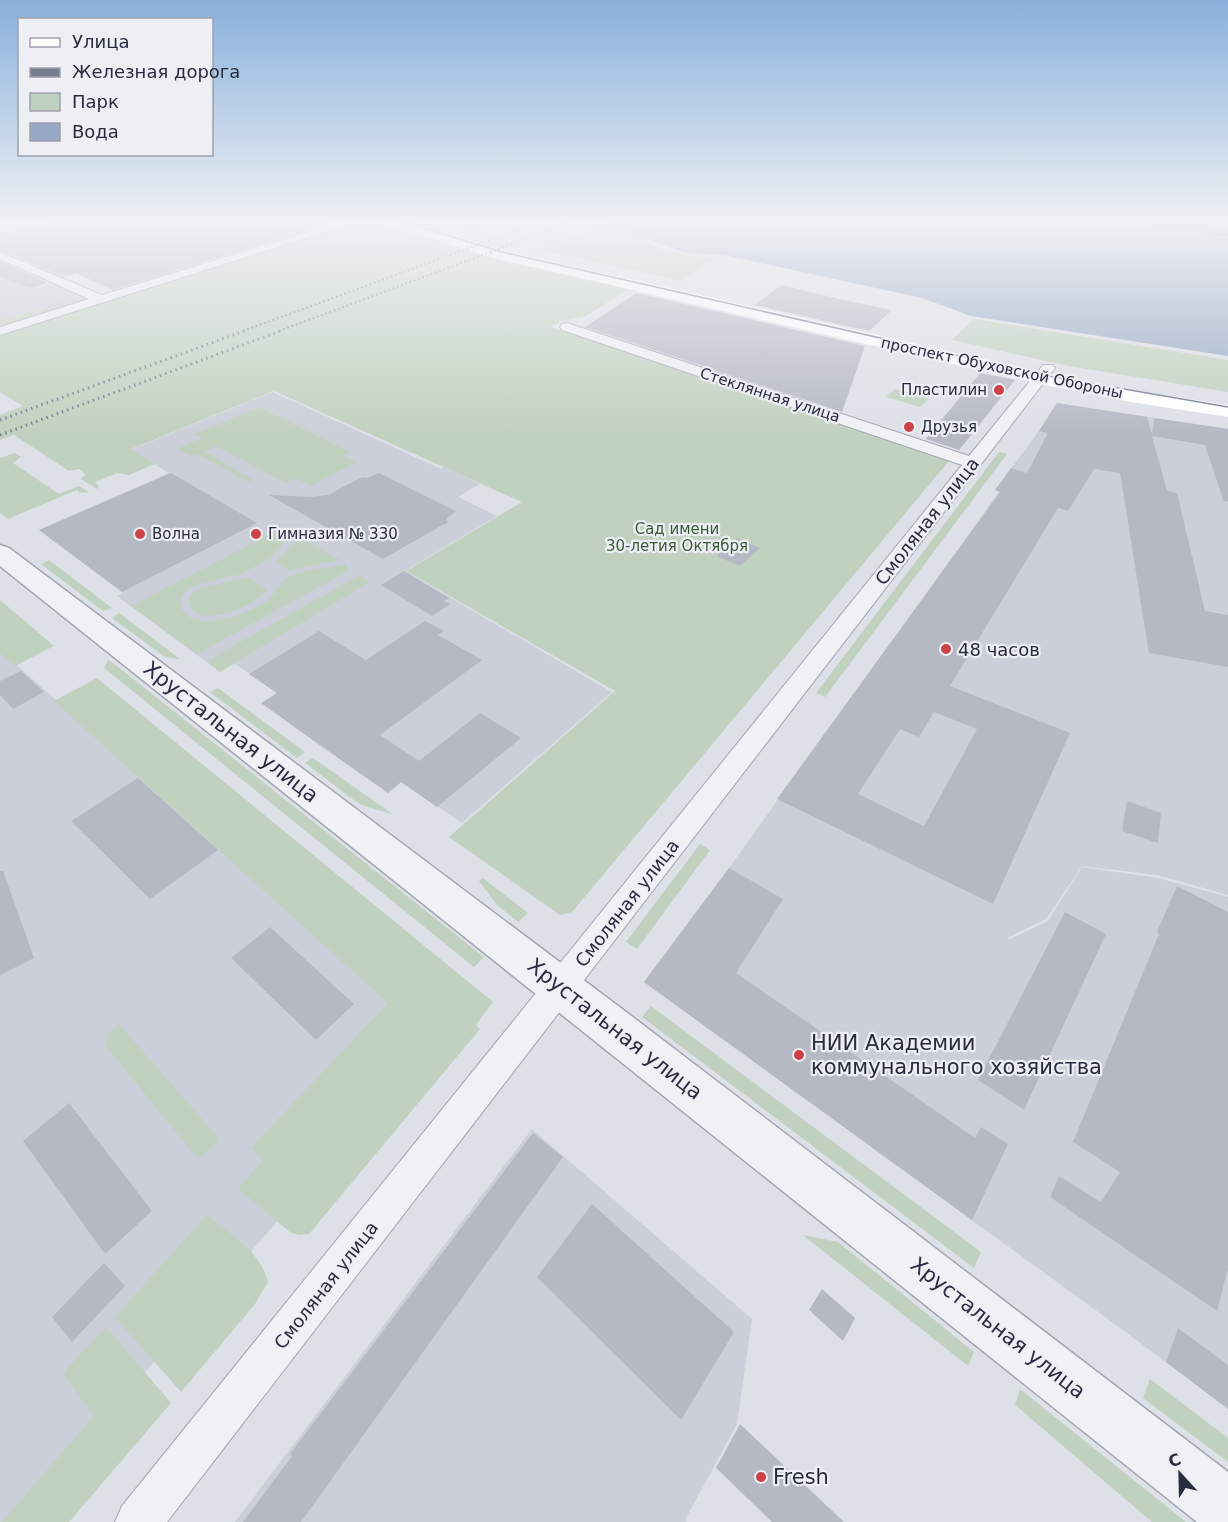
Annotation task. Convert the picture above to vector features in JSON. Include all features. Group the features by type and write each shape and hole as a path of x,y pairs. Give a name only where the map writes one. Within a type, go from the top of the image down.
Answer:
{"main road":[{"name":"проспект Обуховской Обороны","path":"677,293 1044,373 1228,399"},
{"name":"проспект Обуховской Обороны","path":"706,293 1044,373 1131,396 1228,411"}],"street":[{"path":"86,293 102,300"},
{"path":"0,331 124,293"},
{"name":"Стеклянная улица","path":"567,327 973,463"},
{"name":"Смоляная улица","path":"138,1522 1044,373"},
{"name":"Хрустальная улица","path":"0,553 561,987 1228,1509"}],"shaded area":[{"path":"0,293 70,293 81,298 0,322"},
{"path":"273,392 441,469 444,467 480,484 458,497 497,516 405,571 612,692 462,823 402,782 388,793 277,693 234,663 220,672 117,596 123,593 39,530 169,473 130,450"},
{"path":"1057,403 1228,429 1228,895 1157,875 1082,866 1046,919 1007,938 1010,939 1048,921 1082,867 1158,878 1228,897 1228,1409 644,982 729,868 999,492 995,490"},
{"path":"0,650 437,1040 13,1522 0,1522"},
{"path":"532,1129 752,1319 737,1424 685,1520 687,1522 235,1522"}],"green space":[{"path":"69,293 89,300 0,327 0,321 79,298"},
{"name":"Сад имени 30-летия Октября","path":"132,293 623,293 584,317 562,321 551,327 949,461 572,912 560,915 449,837 615,691 406,571 522,502 274,391 131,449 155,464 129,475 117,473 95,482 99,486 97,489 81,479 86,474 79,469 69,471 14,435 0,440 0,415 23,406 0,392 0,334"},
{"path":"974,319 1228,360 1228,392 1069,366 952,340"},
{"path":"895,389 929,399 920,407 886,397"},
{"path":"259,407 350,452 344,456 357,462 310,486 296,478 286,483 216,446 204,451 254,480 248,482 197,454 191,456 177,449 202,438 195,434"},
{"path":"999,452 1007,454 825,697 816,693"},
{"path":"15,453 21,457 13,463 59,494 79,486 89,492 80,493 77,490 8,519 0,513 0,458"},
{"path":"282,528 292,533 270,558 241,574 198,584 187,589 180,601 184,612 193,619 205,621 232,617 267,601 290,576 346,564 348,571 197,654 131,606"},
{"path":"298,537 340,560 289,570 276,562"},
{"path":"49,560 112,608 103,611 41,564"},
{"path":"360,575 370,582 220,672 210,664 212,662 210,660 219,654"},
{"path":"248,577 267,589 263,595 246,606 225,614 205,616 197,613 188,604 190,595 201,588"},
{"path":"0,600 54,646 15,666 0,653"},
{"path":"119,613 180,659 165,657 112,618"},
{"path":"108,660 484,957 474,967 104,668"},
{"path":"97,678 493,1002 476,1025 480,1029 309,1234 291,1233 238,1189 263,1160 251,1148 388,1003 54,701"},
{"path":"218,688 305,752 297,758 210,692"},
{"path":"313,758 394,815 359,804 305,763"},
{"path":"700,844 710,850 637,949 626,942"},
{"path":"483,878 528,913 518,922 496,904 479,881"},
{"path":"651,1006 981,1252 974,1268 642,1017"},
{"path":"119,1024 219,1139 201,1158 193,1153 106,1046 108,1033"},
{"path":"207,1215 252,1252 268,1282 255,1304 181,1392 115,1317"},
{"path":"803,1235 838,1242 974,1352 968,1366"},
{"path":"106,1327 171,1403 69,1522 2,1522 94,1416 63,1373"},
{"path":"1150,1379 1228,1438 1228,1462 1143,1398"},
{"path":"1020,1389 1186,1522 1152,1522 1015,1405"}],"water":[{"path":"899,293 1228,293 1228,356 971,316 922,298"}],"building":[{"path":"636,293 865,346 842,412 585,327"},
{"path":"771,293 815,293 892,310 869,331 754,305"},
{"path":"980,373 1015,380 959,450 926,439"},
{"path":"1057,403 1147,417 1152,434 1154,418 1228,429 1228,501 1224,502 1205,445 1152,436 1167,491 1177,493 1205,611 1228,615 1228,667 1149,653 1120,473 1094,469 1068,511 1058,508 950,686 1070,733 993,904 777,799 1000,492 995,490 1011,468 1027,473 1048,433 1039,431","holes":["934,712 977,729 924,826 858,794 900,729 919,737"]},
{"name":"Волна","path":"171,473 257,523 122,592 39,530"},
{"path":"379,473 456,511 446,519 448,522 383,559 269,495 311,497 328,495 362,477 367,478"},
{"path":"737,538 760,548 740,566 716,556"},
{"path":"404,571 449,598 444,601 450,604 432,616 381,585"},
{"path":"425,621 444,631 438,635 482,660 380,735 419,761 480,713 521,738 437,807 401,782 388,793 321,746 261,703 277,693 249,674 319,631 366,660"},
{"path":"21,671 44,692 13,709 0,695 0,681"},
{"path":"138,778 218,850 150,899 71,821"},
{"path":"1127,801 1161,813 1158,843 1122,831"},
{"name":"НИИ Академии коммунального хозяйства","path":"729,868 783,899 736,973 975,1138 981,1127 1008,1144 972,1220 644,982"},
{"path":"0,871 3,871 34,958 0,975"},
{"path":"1177,886 1228,912 1228,1269 1217,1311 1050,1197 1059,1176 1101,1202 1120,1172 1073,1142"},
{"path":"1065,912 1106,934 1024,1110 978,1080"},
{"path":"270,927 354,1004 316,1040 231,958"},
{"path":"69,1103 152,1211 105,1254 23,1141"},
{"path":"533,1133 563,1157 301,1522 243,1522 292,1456 290,1454"},
{"path":"592,1204 734,1332 681,1420 537,1277"},
{"path":"104,1263 125,1286 72,1342 52,1317"},
{"path":"822,1289 855,1318 843,1341 809,1310"},
{"path":"1178,1328 1228,1365 1228,1409 1166,1362"},
{"name":"Fresh","path":"740,1424 844,1522 772,1522 716,1468"}],"tram line":[{"path":"682,293 1043,375 1228,407"}],"railway":[{"path":"243,331 346,293"},
{"path":"279,331 381,293"},
{"path":"0,420 247,330"},
{"path":"0,435 283,330"}],"place":[{"name":"Пластилин","path":"999,390"},
{"name":"Друзья","path":"909,427"},
{"name":"Волна","path":"140,534"},
{"name":"Гимназия № 330","path":"256,534"},
{"name":"48 часов","path":"946,649"},
{"name":"НИИ Академии коммунального хозяйства","path":"799,1055"},
{"name":"Fresh","path":"761,1477"}]}
